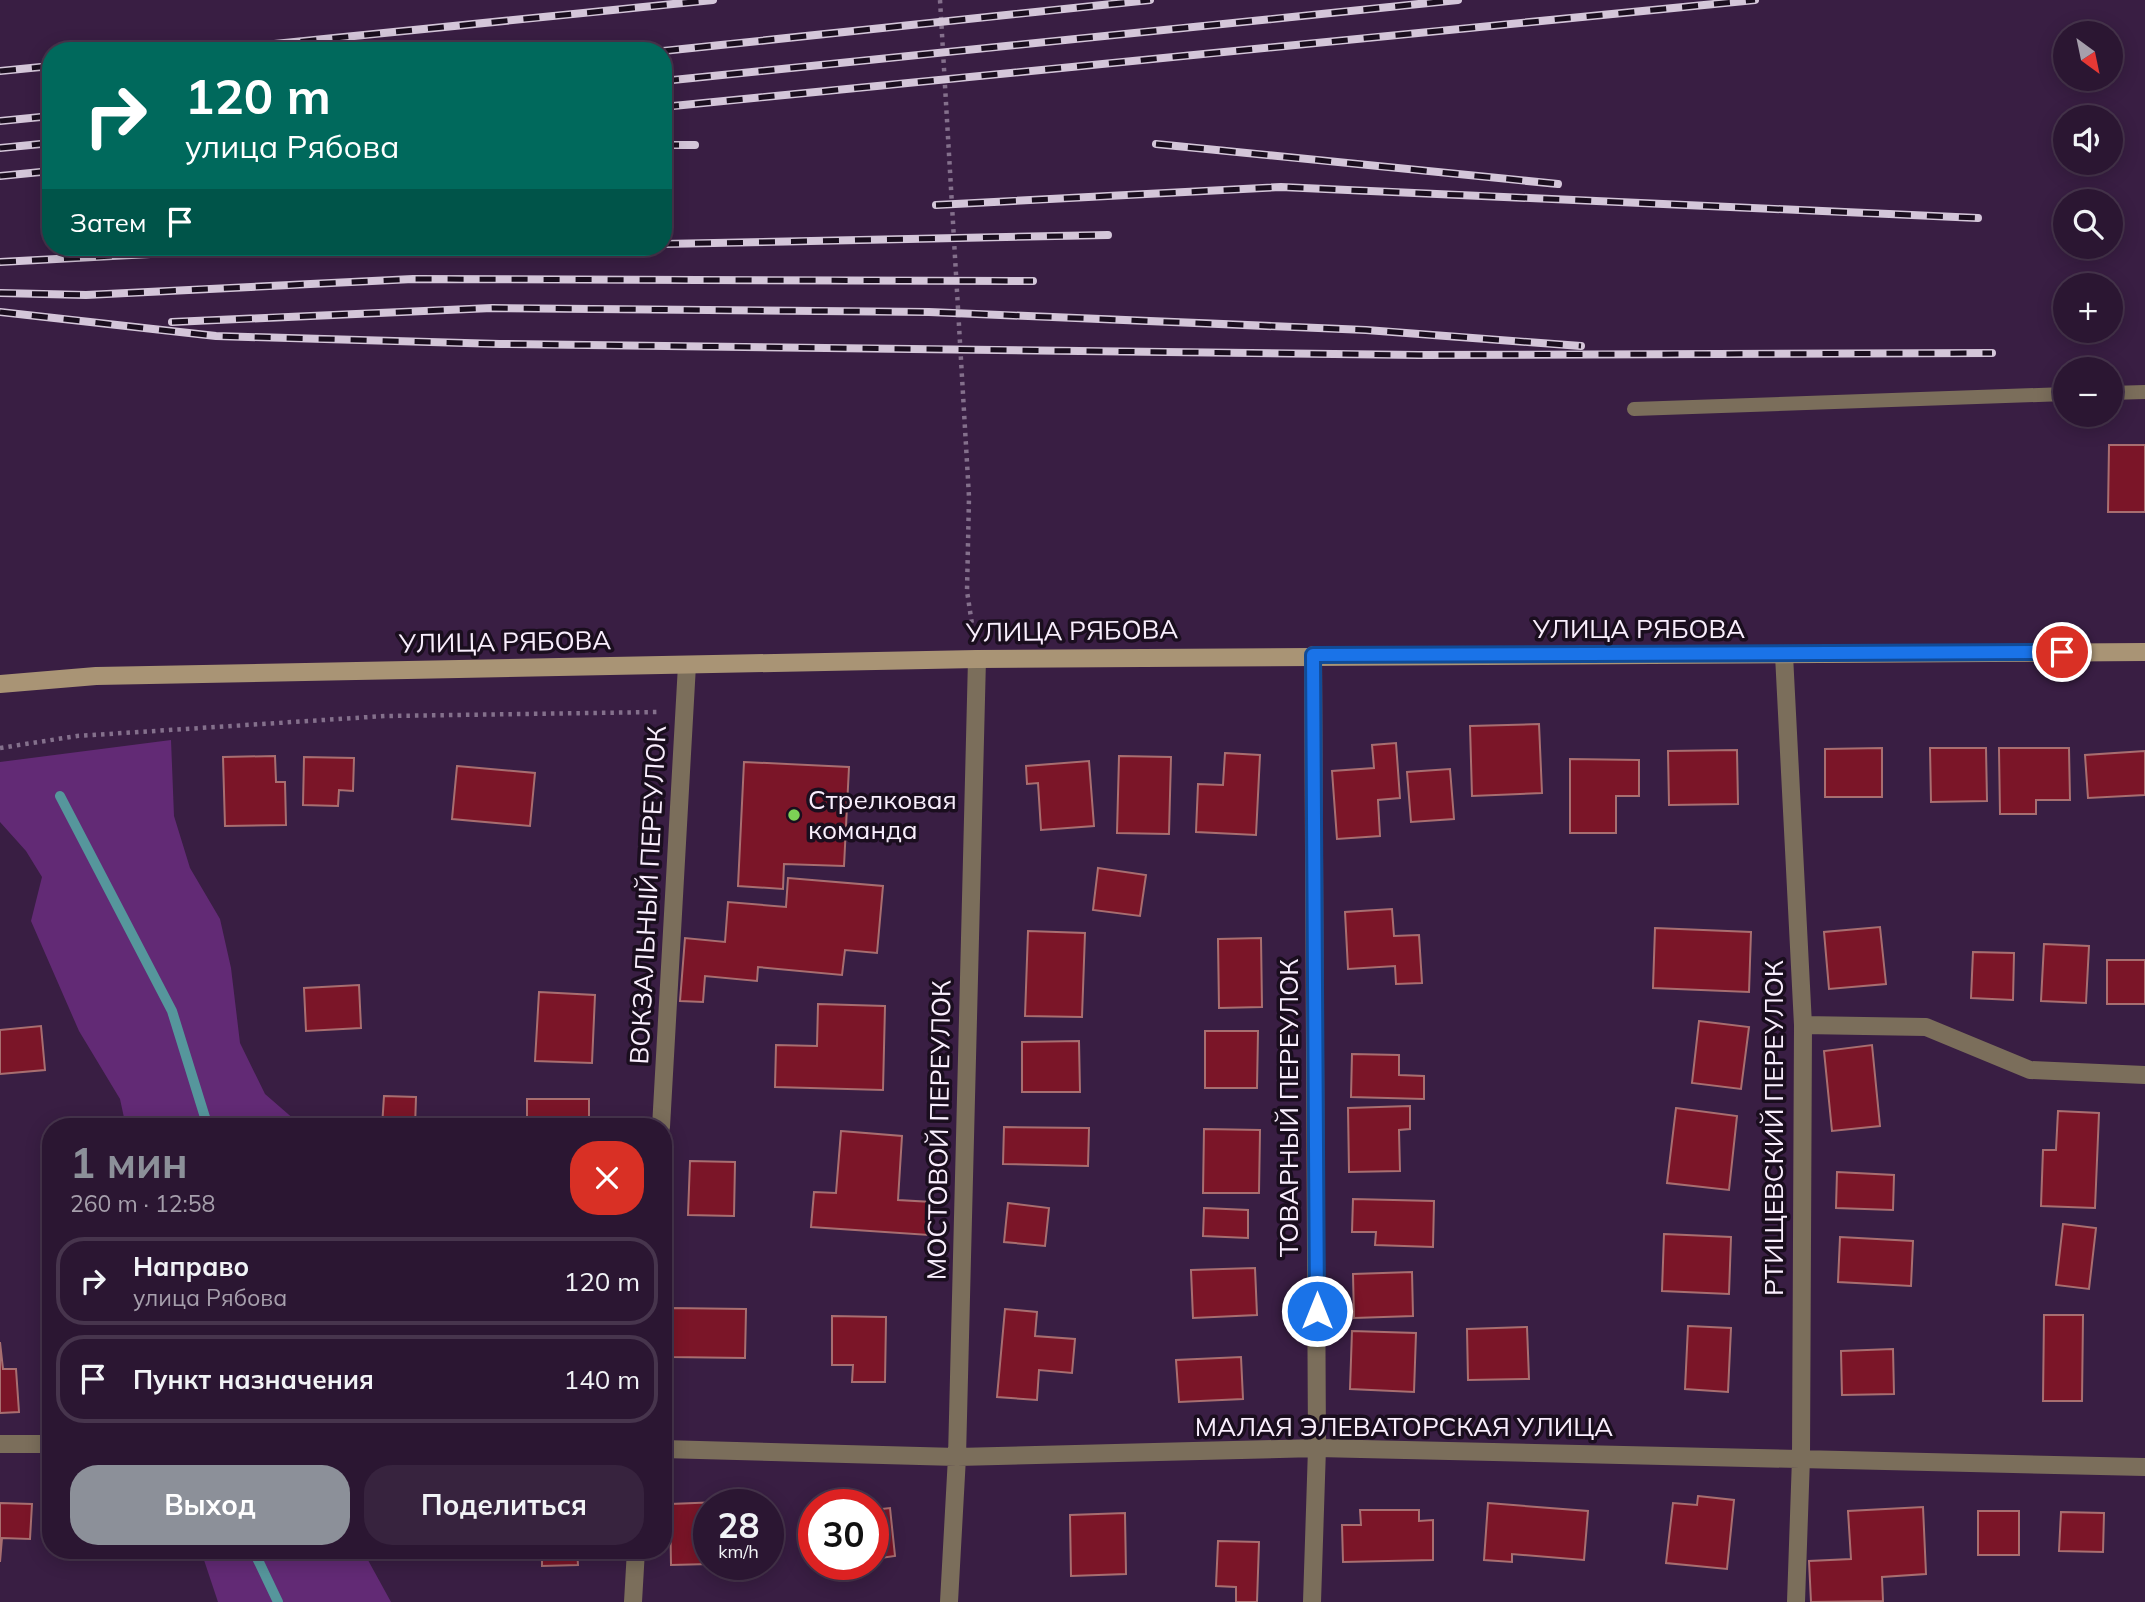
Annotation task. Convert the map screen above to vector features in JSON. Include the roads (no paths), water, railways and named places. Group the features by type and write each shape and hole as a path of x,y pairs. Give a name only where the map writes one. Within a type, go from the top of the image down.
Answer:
{"street":[{"name":"УЛИЦА РЯБОВА","path":"0,684 96,676 977,659 2145,652"},
{"name":"ТОВАРНЫЙ ПЕРЕУЛОК","path":"1312,1602 1317,1448 1313,655"},
{"name":"РТИЩЕВСКИЙ ПЕРЕУЛОК","path":"1784,655 1802,1025 1801,1458 1796,1602"},
{"name":"МОСТОВОЙ ПЕРЕУЛОК","path":"949,1602 957,1457 977,659"},
{"name":"ВОКЗАЛЬНЫЙ ПЕРЕУЛОК","path":"661,1118 687,665"},
{"path":"1802,1025 1926,1027 2030,1070 2145,1075"},
{"path":"0,1444 42,1444"},
{"name":"МАЛАЯ ЭЛЕВАТОРСКАЯ УЛИЦА","path":"672,1449 957,1457 1317,1448 2145,1467"},
{"path":"633,1602 635,1559"}],"lane":[{"path":"2123,392 2145,391"},
{"path":"1634,409 2053,394"}],"waterway":[{"path":"60,796 172,1011 205,1118"},
{"path":"257,1559 278,1602"}],"railway":[{"path":"295,42 713,0"},
{"path":"672,50 1150,0"},
{"path":"672,80 1458,0"},
{"path":"672,106 1755,0"},
{"path":"0,71 42,67"},
{"path":"0,121 42,117"},
{"path":"0,148 42,144"},
{"path":"1156,144 1558,184"},
{"path":"672,145 695,145"},
{"path":"0,176 42,172"},
{"path":"936,205 1281,187 1978,218"},
{"path":"672,244 1108,235"},
{"path":"0,262 113,256"},
{"path":"0,293 86,295 413,279 1033,281"},
{"path":"172,322 492,308 929,312 1366,330 1581,346"},
{"path":"0,312 216,336 500,344 1419,355 1992,353"}],"place":[{"name":"Стрелковая команда","path":"794,815"}]}
